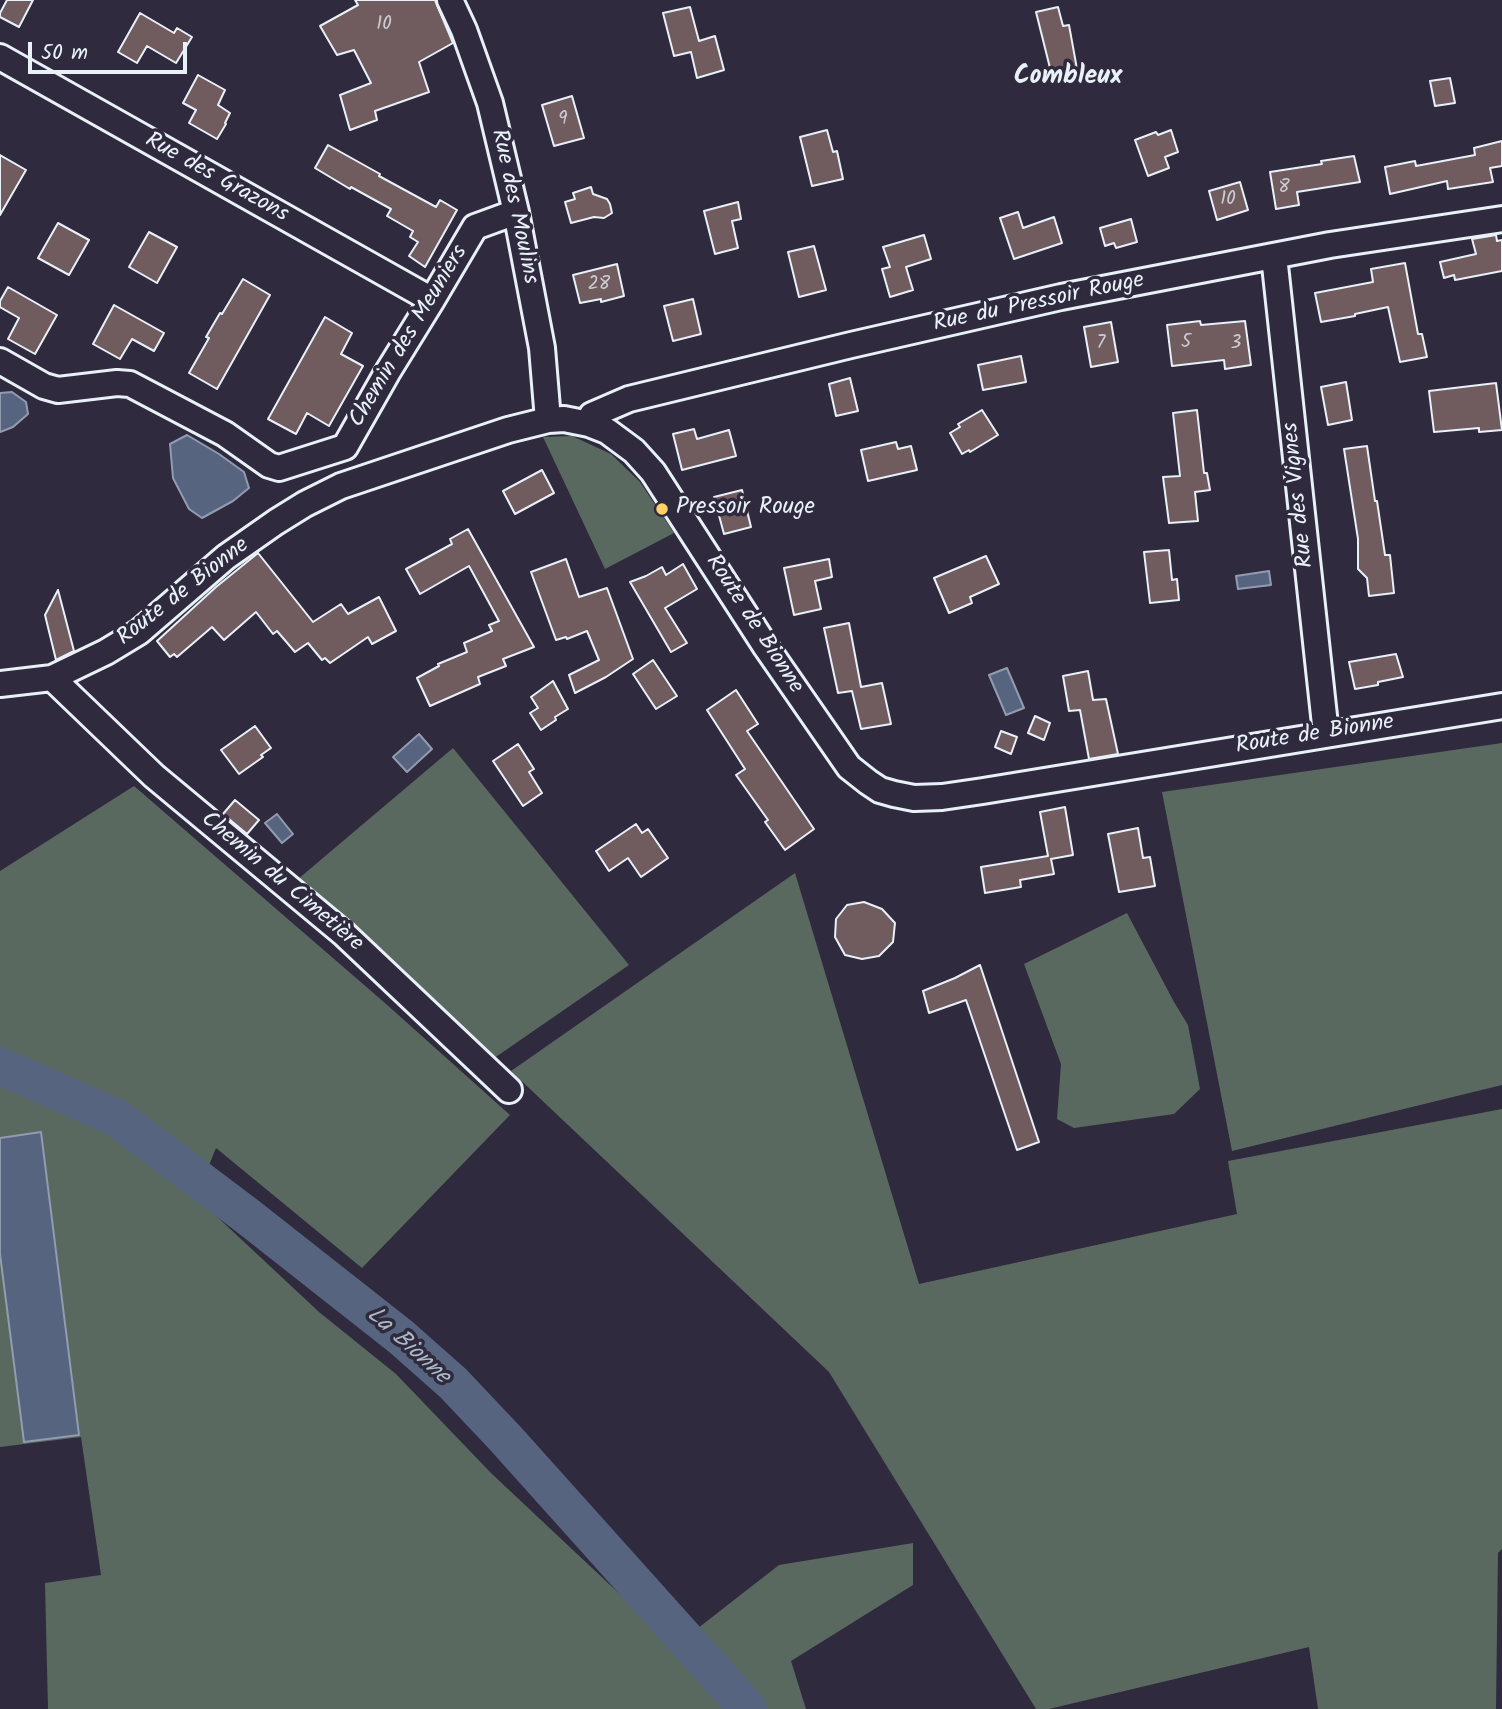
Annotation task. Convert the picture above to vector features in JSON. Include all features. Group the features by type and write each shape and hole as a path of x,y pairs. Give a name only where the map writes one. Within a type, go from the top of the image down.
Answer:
{"street":[{"name":"Rue des Moulins","path":"450,0 464,30 490,103 516,212 542,348 548,420"},
{"name":"Rue des Grazons","path":"0,57 432,300"},
{"name":"Chemin des Meuniers","path":"0,361 44,386 58,390 130,384 225,434 269,465 279,468 345,447 475,227 516,212"},
{"name":"Rue du Pressoir Rouge","path":"589,424 592,415 629,399 1061,297 1330,245 1502,219"},
{"name":"Rue des Vignes","path":"1274,256 1326,734"},
{"name":"Route de Bionne","path":"0,684 52,678 106,652 139,632 226,557 276,522 341,486 508,430 548,420 564,419 607,431 634,451 653,472 766,647 849,767 880,790 914,798 942,797 1502,706"},
{"name":"Chemin du Cimetière","path":"52,678 154,776 344,934 509,1090"}],"green space":[{"path":"572,436 611,454 640,482 674,533 605,569 543,437"},
{"path":"1502,743 1502,1085 1232,1151 1162,792"},
{"path":"453,748 629,965 490,1061 291,885"},
{"path":"134,786 510,1115 362,1268 216,1148 196,1197 319,1312 396,1374 491,1473 675,1646 779,1565 913,1543 913,1585 791,1661 806,1709 48,1709 45,1583 101,1575 81,1437 0,1447 0,871"},
{"path":"795,873 919,1284 1237,1214 1228,1161 1502,1109 1502,1549 1498,1553 1496,1709 1318,1709 1309,1647 1049,1709 1036,1709 829,1372 511,1071"},
{"path":"1127,913 1188,1025 1200,1089 1174,1114 1074,1128 1057,1119 1061,1064 1024,964"}],"water":[{"path":"12,392 26,402 28,414 13,427 0,432 0,393"},
{"path":"187,435 244,472 249,488 233,501 202,518 189,509 173,478 170,444"},
{"path":"1269,571 1271,585 1238,589 1236,576"},
{"path":"1007,668 1024,708 1006,715 989,675"},
{"path":"419,734 432,749 407,772 393,757"},
{"path":"277,814 293,834 282,843 265,823"},
{"path":"41,1132 79,1435 24,1442 0,1254 0,1138"}],"building":[{"path":"7,0 33,0 19,27 0,17"},
{"path":"355,0 435,0 453,43 419,62 429,92 375,111 377,120 350,130 340,95 371,83 354,50 337,55 320,26 358,5"},
{"path":"690,7 699,41 715,36 724,70 697,78 691,52 674,56 663,13"},
{"path":"1058,7 1063,26 1069,25 1077,69 1052,76 1036,12"},
{"path":"140,13 174,33 177,28 192,37 176,63 147,46 137,63 118,52"},
{"path":"198,75 225,90 218,105 230,113 217,139 189,123 196,110 183,103"},
{"path":"1450,78 1455,103 1435,106 1430,81"},
{"path":"572,96 584,138 554,146 542,105"},
{"path":"827,130 833,152 837,151 843,179 812,186 800,137"},
{"path":"1171,130 1178,152 1165,157 1169,168 1148,176 1135,140"},
{"path":"1502,141 1502,166 1490,168 1493,182 1448,189 1447,181 1390,194 1385,167 1415,161 1416,166 1475,155 1474,148"},
{"path":"328,145 436,207 440,200 457,210 425,267 409,256 418,242 410,237 413,231 387,216 391,209 315,168"},
{"path":"0,155 26,170 0,215"},
{"path":"1354,156 1360,182 1297,192 1299,205 1276,209 1270,172"},
{"path":"1240,182 1248,210 1217,220 1209,191"},
{"path":"591,187 593,194 607,199 612,213 604,218 594,217 571,223 565,202 575,199 573,193"},
{"path":"738,202 741,219 732,221 738,248 715,254 704,211"},
{"path":"1018,212 1023,228 1054,217 1062,243 1014,259 1000,218"},
{"path":"1131,219 1137,242 1116,248 1114,243 1105,246 1100,228"},
{"path":"58,223 89,240 69,275 38,258"},
{"path":"149,232 177,247 157,283 129,267"},
{"path":"924,235 931,259 906,267 913,290 890,297 882,269 890,267 883,247"},
{"path":"1496,235 1497,241 1502,240 1502,271 1455,280 1454,275 1444,278 1440,262 1476,254 1472,239"},
{"path":"814,246 826,290 799,297 788,252"},
{"path":"1405,263 1418,334 1422,334 1427,357 1400,362 1388,307 1321,322 1315,293 1373,282 1371,269"},
{"path":"617,264 624,296 601,302 601,299 580,303 573,275"},
{"path":"243,279 270,295 217,389 189,373 209,338 206,337"},
{"path":"8,287 57,315 35,354 8,339 19,318 0,307 0,301"},
{"path":"693,299 701,334 673,341 664,306"},
{"path":"114,305 164,333 154,351 132,339 120,359 93,344"},
{"path":"325,317 352,333 341,354 363,366 329,426 307,413 296,434 268,419"},
{"path":"1200,321 1201,325 1245,321 1251,365 1225,369 1224,360 1172,366 1167,325"},
{"path":"1111,322 1118,362 1091,367 1084,327"},
{"path":"1021,356 1026,382 983,390 978,365"},
{"path":"850,378 858,411 836,416 829,384"},
{"path":"1346,382 1352,420 1328,425 1321,387"},
{"path":"1496,383 1502,430 1479,432 1479,428 1434,432 1429,391"},
{"path":"982,410 998,435 962,454 950,433 960,427 958,424"},
{"path":"1197,410 1204,473 1207,473 1210,490 1195,492 1198,521 1169,523 1163,477 1180,476 1173,413"},
{"path":"694,429 697,439 729,430 736,456 682,470 673,434"},
{"path":"896,442 898,449 911,446 917,470 868,481 861,450"},
{"path":"1367,446 1385,555 1390,555 1394,593 1369,596 1367,578 1358,569 1358,539 1344,449"},
{"path":"542,470 554,493 515,514 503,491"},
{"path":"742,490 751,527 724,534 714,497"},
{"path":"468,529 534,647 503,659 506,666 478,677 480,684 430,706 417,678 439,666 438,664 467,652 464,643 492,631 489,625 499,621 469,566 420,594 406,569 452,544 450,539"},
{"path":"1169,550 1172,580 1177,579 1179,600 1150,603 1144,552"},
{"path":"258,553 313,622 341,604 348,614 379,597 396,631 372,644 368,637 330,663 325,658 322,660 308,643 295,652 277,631 273,634 256,612 224,640 212,627 177,657 174,654 170,657 157,641"},
{"path":"986,556 999,584 970,597 972,603 949,613 934,578"},
{"path":"566,559 579,597 607,588 633,659 575,693 569,675 599,660 587,631 567,639 556,640 531,572"},
{"path":"829,559 832,577 815,581 821,609 794,615 784,568"},
{"path":"683,564 697,589 665,608 687,643 671,652 630,582 662,567 666,575"},
{"path":"58,590 74,651 56,660 45,615"},
{"path":"849,623 861,687 882,683 891,724 861,729 852,691 838,693 824,628"},
{"path":"1396,654 1403,677 1355,689 1349,662"},
{"path":"653,660 677,696 656,709 633,674"},
{"path":"1088,671 1093,700 1106,699 1118,754 1089,759 1080,710 1069,711 1063,676"},
{"path":"553,681 568,709 541,730 530,713 538,708 531,697"},
{"path":"736,690 758,724 747,731 814,829 785,850 765,822 768,820 736,775 745,769 707,710"},
{"path":"1035,716 1050,723 1044,740 1028,733"},
{"path":"255,726 271,748 239,774 221,750"},
{"path":"1001,731 1017,737 1011,754 995,747"},
{"path":"518,744 534,769 529,772 542,793 523,806 493,761"},
{"path":"235,800 259,820 247,834 223,814"},
{"path":"1065,807 1073,855 1051,859 1054,874 1020,880 1021,887 985,893 981,867 1048,856 1040,812"},
{"path":"636,824 642,833 648,829 668,858 641,877 628,858 609,871 596,851"},
{"path":"1138,828 1143,858 1150,857 1155,886 1119,892 1108,834"},
{"path":"864,902 882,909 895,923 893,942 879,956 862,959 845,955 835,937 836,919 847,905"},
{"path":"980,965 1039,1142 1017,1150 966,1000 929,1013 923,991"}],"waterway":[{"name":"La Bionne","path":"0,1066 117,1118 401,1337 453,1383 505,1438 748,1709"}],"place":[{"name":"Pressoir Rouge","path":"662,509"}],"district":[{"name":"Combleux","path":"1068,79"}]}
